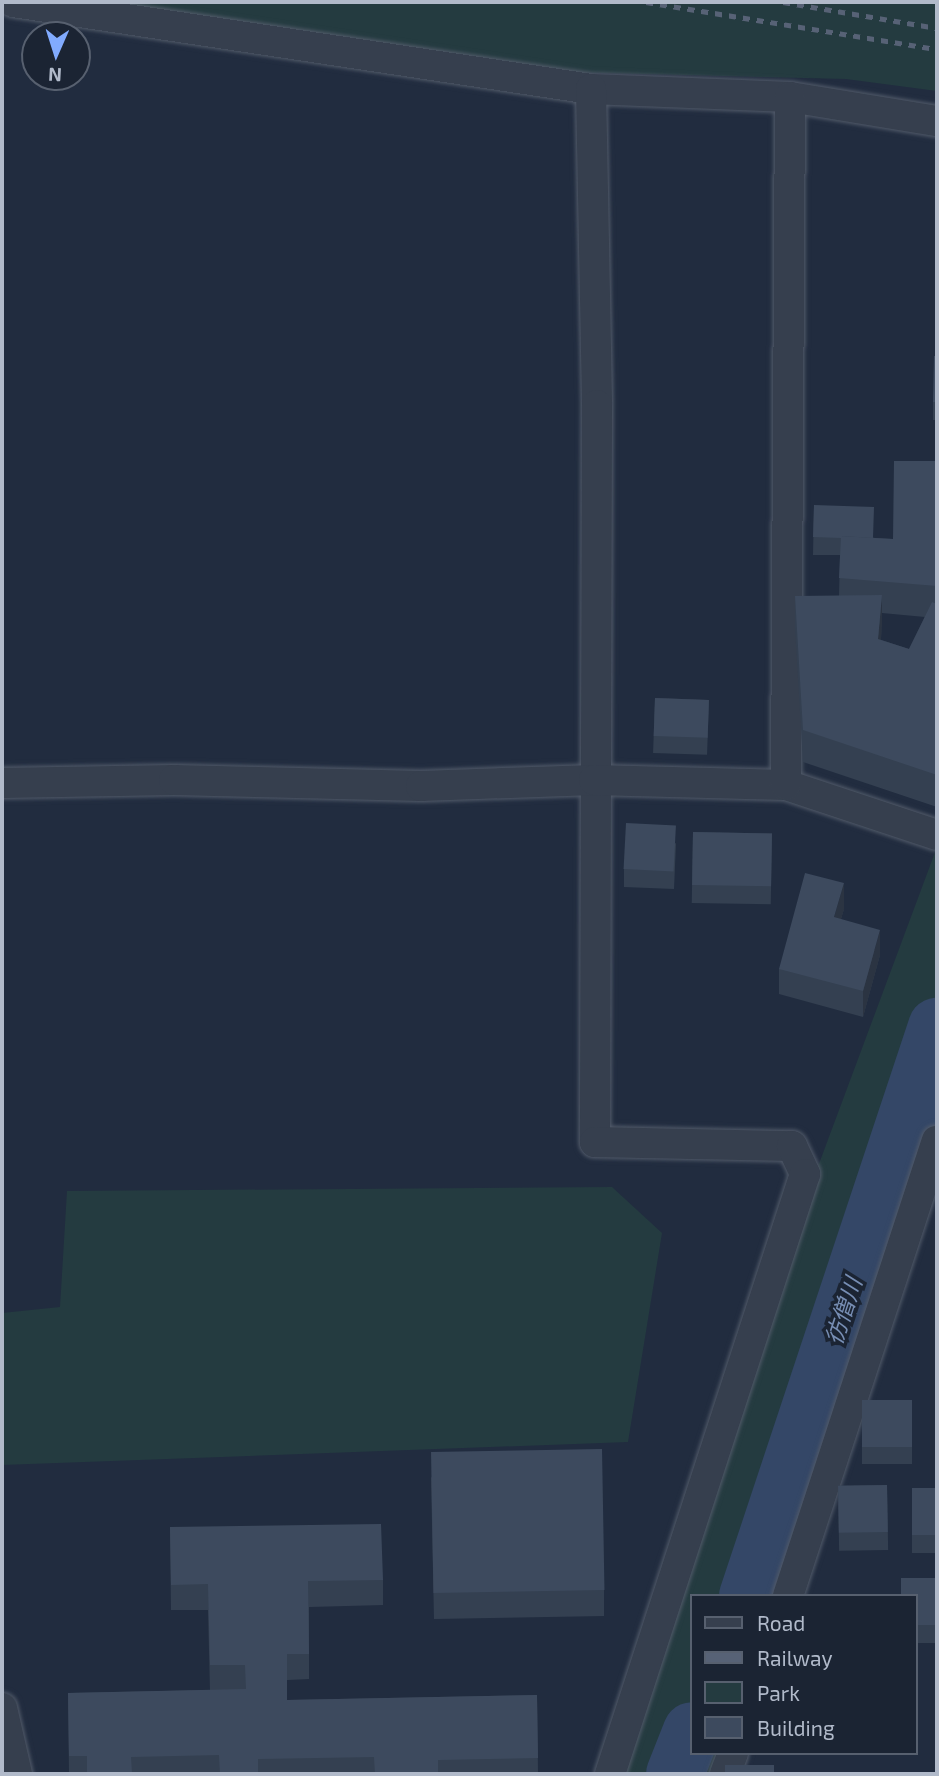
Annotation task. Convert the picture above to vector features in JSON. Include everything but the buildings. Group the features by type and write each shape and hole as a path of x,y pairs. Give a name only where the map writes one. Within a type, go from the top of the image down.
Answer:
{"street":[{"path":"13,2 591,89 790,97 937,121"},
{"path":"591,89 597,405 595,1142 792,1146 805,1174 610,1774"},
{"path":"786,785 790,97"},
{"path":"2,783 174,780 421,786 594,780 786,785 937,835"},
{"path":"789,1594 937,1141"},
{"path":"2,1708 17,1774"},
{"path":"725,1774 732,1755"}],"green space":[{"path":"13,2 937,2 937,91 846,79 480,70"},
{"path":"937,847 937,1141 788,1594 690,1594 690,1755 731,1755 724,1774 623,1774 731,1400"},
{"path":"612,1187 662,1233 628,1442 2,1465 2,1313 60,1307 67,1191"}],"waterway":[{"name":"彷僧川","path":"749,1594 937,1027"},
{"name":"彷僧川","path":"675,1774 690,1736"}],"railway":[{"path":"646,2 937,49"},
{"path":"783,2 937,28"}]}
